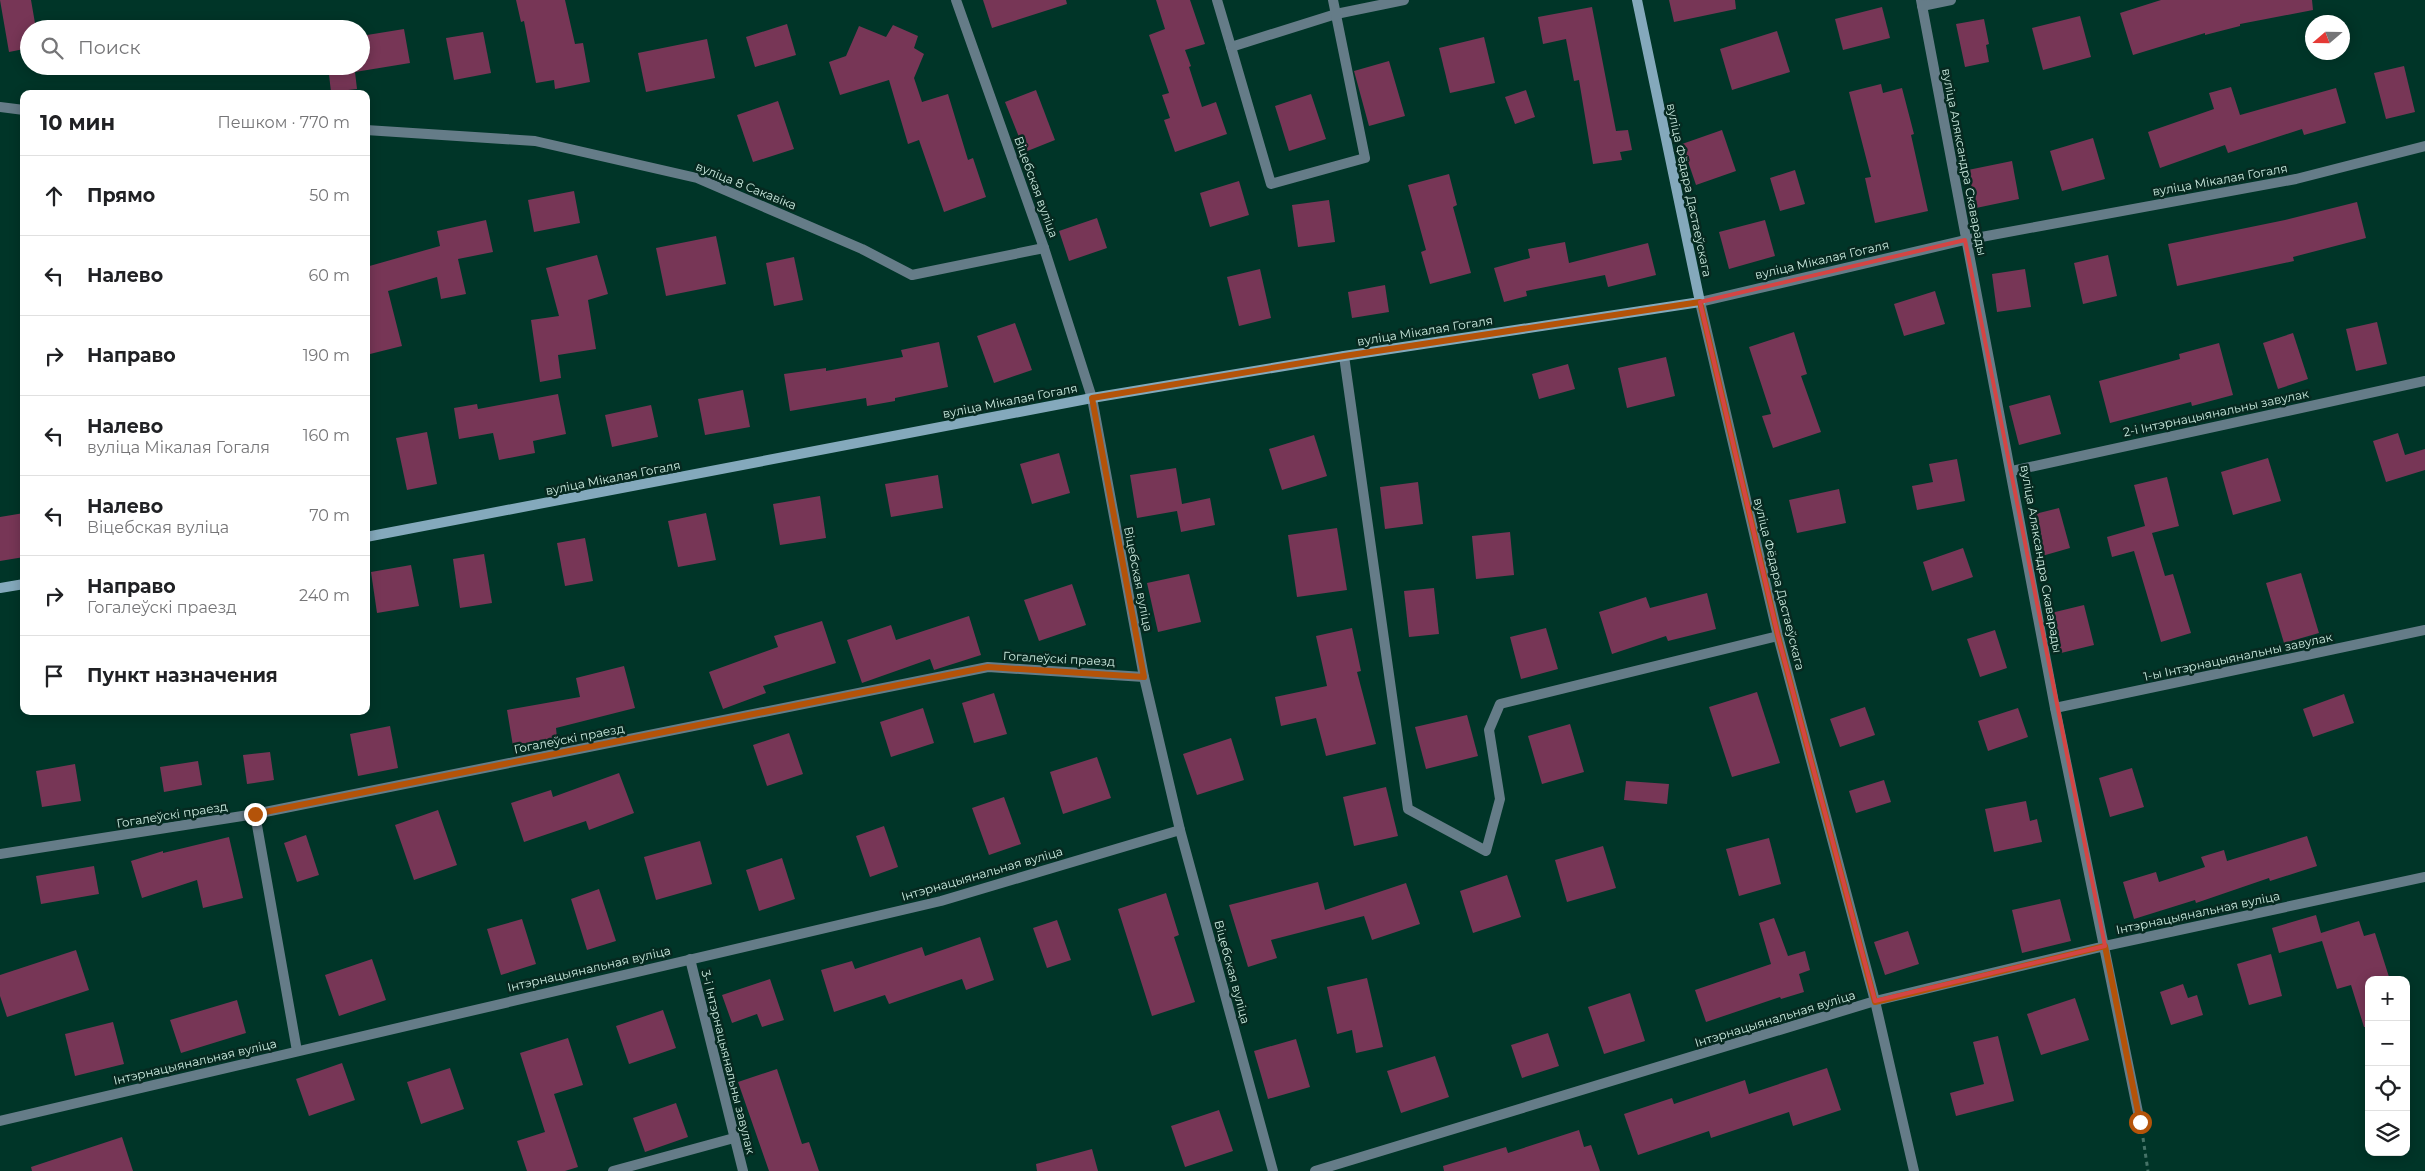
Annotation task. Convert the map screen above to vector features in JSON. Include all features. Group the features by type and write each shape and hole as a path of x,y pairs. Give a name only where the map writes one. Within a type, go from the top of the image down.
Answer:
{"street":[{"name":"Віцебская вуліца","path":"956,0 1044,248 1092,398 1144,677 1180,830 1273,1171"},
{"path":"1217,0 1271,184 1364,158 1333,0"},
{"path":"1231,47 1336,14 1404,0"},
{"name":"вуліца Фёдара Дастаеўскага","path":"1637,0 1700,302 1778,636 1875,1002 1914,1171"},
{"path":"1921,3 1951,0"},
{"name":"вуліца Аляксандра Скаварады","path":"1921,3 1965,240 2012,471 2055,708 2140,1122"},
{"path":"0,107 20,110"},
{"name":"вуліца 8 Сакавіка","path":"370,130 535,141 697,178 862,249 912,275 1044,248"},
{"name":"вуліца Мікалая Гогаля","path":"370,536 1092,398 1344,356 1700,302 1965,240 2296,178 2425,146"},
{"path":"1344,356 1408,809 1486,851 1500,799 1489,730 1500,704 1778,636"},
{"name":"2-і Інтэрнацыянальны завулак","path":"2012,471 2425,381"},
{"path":"0,588 20,585"},
{"name":"1-ы Інтэрнацыянальны завулак","path":"2055,708 2425,630"},
{"name":"Гогалеўскі праезд","path":"0,854 255,814 988,667 1144,677"},
{"path":"255,814 297,1051"},
{"name":"Інтэрнацыянальная вуліца","path":"0,1121 690,958 941,901 1180,830"},
{"name":"Інтэрнацыянальная вуліца","path":"1314,1171 1875,1002 2105,946 2425,877"},
{"name":"3-і Інтэрнацыянальны завулак","path":"690,958 743,1171"},
{"path":"614,1171 734,1138"}],"path":[{"path":"2140,1122 2148,1171"}],"highlighted area":[{"path":"1965,240 2105,946 1875,1001 1778,636 1700,302"}],"building":[{"path":"0,0 31,0 34,20 20,20 20,50 9,52"},
{"path":"516,0 565,0 575,44 583,43 590,82 555,89 554,80 536,83 524,21 521,22"},
{"path":"983,0 1066,0 1067,4 992,28"},
{"path":"1156,0 1190,0 1205,44 1185,50 1191,66 1189,67 1202,107 1216,102 1227,134 1175,152 1164,120 1170,118 1162,95 1169,93 1149,35 1165,29"},
{"path":"1669,0 1735,0 1736,9 1674,22"},
{"path":"2161,0 2312,0 2313,10 2240,24 2240,26 2205,35 2205,33 2133,55 2120,13"},
{"path":"1592,7 1616,131 1628,130 1632,150 1620,152 1622,160 1593,164 1579,80 1574,81 1566,39 1543,44 1538,17"},
{"path":"1882,7 1890,38 1843,50 1835,19"},
{"path":"2080,16 2091,57 2043,70 2032,28"},
{"path":"1984,19 1989,44 1986,45 1989,62 1965,67 1956,24"},
{"path":"787,24 796,55 755,67 746,37"},
{"path":"893,25 918,36 914,48 924,54 914,78 922,102 948,94 968,160 973,158 986,197 944,212 919,140 908,144 889,80 840,95 829,62 846,56 859,26 886,37"},
{"path":"404,29 410,63 370,70 370,35"},
{"path":"1777,31 1790,72 1732,90 1720,49"},
{"path":"483,32 491,73 454,80 446,38"},
{"path":"1484,37 1495,83 1450,93 1439,48"},
{"path":"707,39 715,78 646,92 638,53"},
{"path":"1389,61 1405,116 1369,126 1354,71"},
{"path":"2404,66 2415,112 2386,119 2374,73"},
{"path":"329,75 355,75 357,89 331,90"},
{"path":"1881,84 1883,93 1902,88 1914,134 1911,135 1928,211 1875,223 1865,178 1871,177 1849,92"},
{"path":"2231,87 2240,115 2336,88 2346,123 2304,135 2302,129 2228,153 2225,145 2160,168 2148,132 2214,109 2209,93"},
{"path":"1036,90 1055,140 1025,152 1005,102"},
{"path":"1526,90 1535,117 1515,124 1505,97"},
{"path":"1311,94 1326,139 1289,151 1275,106"},
{"path":"778,101 794,149 753,162 737,115"},
{"path":"1722,130 1736,171 1696,185 1682,144"},
{"path":"2093,138 2105,179 2062,191 2050,151"},
{"path":"2012,161 2019,199 1976,208 1968,170"},
{"path":"1795,170 1805,204 1780,211 1770,178"},
{"path":"1449,174 1457,205 1453,207 1471,273 1430,284 1421,252 1426,250 1408,185"},
{"path":"1239,181 1249,215 1210,227 1200,193"},
{"path":"574,191 580,223 534,232 528,200"},
{"path":"1329,200 1335,242 1298,247 1292,205"},
{"path":"2357,202 2366,238 2293,257 2294,261 2177,286 2168,244 2285,220"},
{"path":"1097,218 1107,248 1069,261 1059,231"},
{"path":"486,220 493,252 458,259 466,294 441,299 437,277 388,291 402,346 370,354 370,266 440,246 437,231"},
{"path":"1765,220 1775,256 1729,269 1719,232"},
{"path":"716,236 726,284 666,296 656,248"},
{"path":"1565,242 1569,263 1648,243 1656,275 1608,287 1605,275 1526,291 1527,296 1504,302 1494,268 1530,258 1528,249"},
{"path":"597,255 608,294 588,300 596,349 558,355 561,378 540,382 531,320 559,316 546,268"},
{"path":"2108,255 2117,296 2083,304 2074,263"},
{"path":"794,257 803,300 774,306 766,263"},
{"path":"1260,269 1271,318 1239,326 1227,277"},
{"path":"2025,269 2031,307 1997,312 1992,274"},
{"path":"1385,285 1389,312 1352,318 1348,292"},
{"path":"1935,291 1945,324 1904,336 1894,304"},
{"path":"2377,322 2387,364 2356,371 2346,329"},
{"path":"1015,323 1032,370 994,383 977,336"},
{"path":"1794,332 1807,374 1801,376 1821,432 1773,448 1762,416 1771,414 1749,347"},
{"path":"2293,333 2308,379 2278,389 2263,343"},
{"path":"939,342 948,387 895,398 895,401 867,406 866,398 790,411 784,374 826,368 826,371 903,357 901,350"},
{"path":"2219,343 2233,395 2192,406 2191,402 2110,423 2099,381 2180,359 2179,354"},
{"path":"1666,357 1675,396 1627,408 1618,368"},
{"path":"1568,364 1575,389 1539,399 1532,374"},
{"path":"743,390 750,427 705,435 698,399"},
{"path":"558,394 566,434 533,441 535,453 499,460 493,433 459,439 454,408 477,404 478,409"},
{"path":"2050,395 2061,434 2019,445 2009,406"},
{"path":"651,405 658,437 612,447 605,415"},
{"path":"427,432 437,484 407,490 396,438"},
{"path":"2398,433 2405,455 2425,449 2425,470 2386,482 2373,441"},
{"path":"1314,435 1327,476 1282,490 1269,449"},
{"path":"1059,453 1070,493 1032,504 1020,464"},
{"path":"2268,458 2281,501 2233,515 2221,472"},
{"path":"1957,459 1965,501 1917,510 1912,486 1933,482 1929,464"},
{"path":"1176,468 1182,504 1210,498 1215,525 1181,532 1177,511 1137,518 1130,475"},
{"path":"938,475 943,508 891,517 885,484"},
{"path":"2167,477 2179,526 2152,533 2165,576 2173,574 2191,633 2161,642 2134,551 2112,557 2107,537 2145,526 2134,485"},
{"path":"1418,482 1423,524 1385,529 1380,487"},
{"path":"1839,489 1846,523 1797,533 1789,500"},
{"path":"820,496 826,538 780,545 773,504"},
{"path":"2059,508 2070,548 2042,556 2031,515"},
{"path":"706,513 716,560 678,567 668,521"},
{"path":"20,514 20,558 0,561 0,517"},
{"path":"1337,528 1347,590 1297,597 1288,535"},
{"path":"1510,532 1514,575 1476,579 1472,536"},
{"path":"585,538 593,581 565,586 557,543"},
{"path":"1963,548 1973,577 1932,591 1923,562"},
{"path":"484,554 492,603 460,608 453,559"},
{"path":"411,565 419,606 377,613 371,572"},
{"path":"2301,573 2319,633 2284,643 2266,583"},
{"path":"1189,574 1201,622 1158,632 1147,583"},
{"path":"1072,584 1086,625 1039,641 1024,600"},
{"path":"1434,588 1439,634 1409,637 1404,591"},
{"path":"1707,593 1716,629 1668,641 1666,636 1612,654 1599,612 1646,597 1650,608"},
{"path":"2084,605 2094,645 2061,653 2051,613"},
{"path":"969,616 981,655 934,670 930,659 862,683 847,640 891,625 896,640"},
{"path":"822,621 836,663 763,686 766,693 723,709 709,672 778,647 774,636"},
{"path":"1352,628 1361,671 1357,672 1376,744 1326,756 1316,718 1281,726 1275,697 1327,686 1316,636"},
{"path":"1546,628 1558,669 1521,679 1510,637"},
{"path":"1995,630 2007,668 1980,677 1967,639"},
{"path":"624,666 635,708 556,728 557,738 513,746 507,710 580,697 576,678"},
{"path":"1757,692 1780,763 1732,777 1709,707"},
{"path":"994,693 1007,734 974,743 962,703"},
{"path":"2344,694 2354,723 2313,737 2303,709"},
{"path":"1865,707 1875,735 1840,747 1830,719"},
{"path":"923,708 934,743 891,757 880,722"},
{"path":"2018,708 2028,737 1988,751 1978,721"},
{"path":"1467,715 1478,756 1426,769 1415,727"},
{"path":"1570,724 1584,772 1542,784 1528,736"},
{"path":"390,726 398,768 358,776 350,734"},
{"path":"789,733 803,774 767,786 753,745"},
{"path":"1231,738 1244,780 1197,795 1183,754"},
{"path":"270,752 274,780 247,784 243,755"},
{"path":"1097,757 1111,798 1063,814 1050,772"},
{"path":"198,761 202,785 164,792 160,767"},
{"path":"75,764 81,801 42,807 36,771"},
{"path":"2132,768 2144,807 2110,817 2099,778"},
{"path":"619,773 634,813 589,830 586,821 524,842 511,803 551,790 553,797"},
{"path":"1884,780 1891,802 1856,813 1849,791"},
{"path":"1626,781 1669,784 1667,804 1624,800"},
{"path":"1386,787 1398,836 1354,846 1343,797"},
{"path":"1004,797 1021,844 989,855 972,808"},
{"path":"2026,801 2030,821 2037,819 2042,842 1994,852 1985,809"},
{"path":"438,810 457,865 414,880 395,825"},
{"path":"884,826 898,867 870,877 856,836"},
{"path":"306,835 319,875 297,882 284,843"},
{"path":"2307,836 2317,866 2270,881 2269,878 2196,903 2195,900 2134,919 2123,882 2156,872 2159,882 2205,867 2201,857 2224,850 2227,861"},
{"path":"229,837 243,898 203,908 197,880 142,898 131,861 163,851 163,853"},
{"path":"1769,838 1781,884 1739,896 1726,849"},
{"path":"700,841 712,884 656,900 644,857"},
{"path":"1603,846 1616,888 1567,902 1555,860"},
{"path":"782,858 795,899 759,911 746,870"},
{"path":"94,866 99,894 41,904 36,876"},
{"path":"1507,875 1521,917 1473,933 1460,891"},
{"path":"1318,882 1325,910 1406,883 1420,924 1372,940 1364,916 1271,940 1277,958 1248,967 1229,905"},
{"path":"599,889 616,941 587,950 571,899"},
{"path":"1166,893 1179,935 1174,937 1195,1002 1152,1016 1118,909"},
{"path":"2060,899 2071,941 2022,953 2012,910"},
{"path":"2316,915 2321,933 2359,921 2364,936 2375,933 2389,976 2365,976 2365,1027 2351,985 2337,989 2322,941 2279,953 2272,928"},
{"path":"1774,918 1788,956 1805,951 1810,970 1799,974 1804,992 1781,999 1780,997 1706,1022 1695,990 1771,964 1759,923"},
{"path":"522,919 536,964 501,975 487,929"},
{"path":"1057,920 1071,960 1047,968 1033,928"},
{"path":"1908,931 1919,964 1885,975 1874,942"},
{"path":"980,937 994,980 966,990 962,979 889,1004 885,995 834,1012 821,970 852,961 855,969 922,947 925,956"},
{"path":"76,950 89,990 7,1017 0,996 0,975"},
{"path":"2271,954 2282,996 2249,1005 2237,964"},
{"path":"372,959 386,1000 339,1016 325,975"},
{"path":"1367,978 1383,1047 1356,1053 1352,1030 1337,1034 1327,987"},
{"path":"770,979 784,1020 762,1027 757,1014 732,1023 722,995"},
{"path":"2183,984 2188,998 2197,995 2203,1015 2171,1025 2160,992"},
{"path":"1630,993 1645,1041 1604,1054 1588,1007"},
{"path":"2075,998 2089,1040 2041,1055 2027,1014"},
{"path":"237,1000 246,1033 181,1053 170,1020"},
{"path":"663,1010 676,1048 629,1064 616,1026"},
{"path":"113,1022 124,1064 75,1076 65,1034"},
{"path":"1548,1033 1559,1066 1522,1078 1511,1045"},
{"path":"1998,1036 2014,1101 1956,1116 1950,1093 1984,1084 1973,1042"},
{"path":"568,1038 583,1085 554,1094 578,1167 565,1171 527,1171 517,1141 545,1132 520,1053"},
{"path":"1296,1039 1310,1087 1268,1099 1254,1051"},
{"path":"1435,1056 1449,1097 1401,1113 1387,1071"},
{"path":"342,1063 355,1100 309,1116 296,1079"},
{"path":"450,1068 464,1109 421,1124 407,1082"},
{"path":"1827,1068 1841,1110 1793,1126 1789,1112 1711,1138 1709,1131 1638,1155 1624,1114 1672,1098 1674,1104 1745,1080 1749,1094"},
{"path":"777,1069 802,1144 809,1142 819,1171 769,1171 738,1082"},
{"path":"676,1103 688,1137 645,1152 633,1118"},
{"path":"1219,1110 1233,1151 1185,1167 1171,1126"},
{"path":"1579,1130 1584,1147 1591,1145 1600,1171 1444,1171 1443,1166 1506,1147 1508,1153"},
{"path":"122,1137 133,1171 32,1171 31,1167"},
{"path":"1092,1149 1098,1171 1037,1171 1036,1164"}],"route":[{"path":"255,814 988,667 1144,677 1092,398 1344,356 1700,302 1778,636 1875,1002 2105,946 2140,1122"}]}
